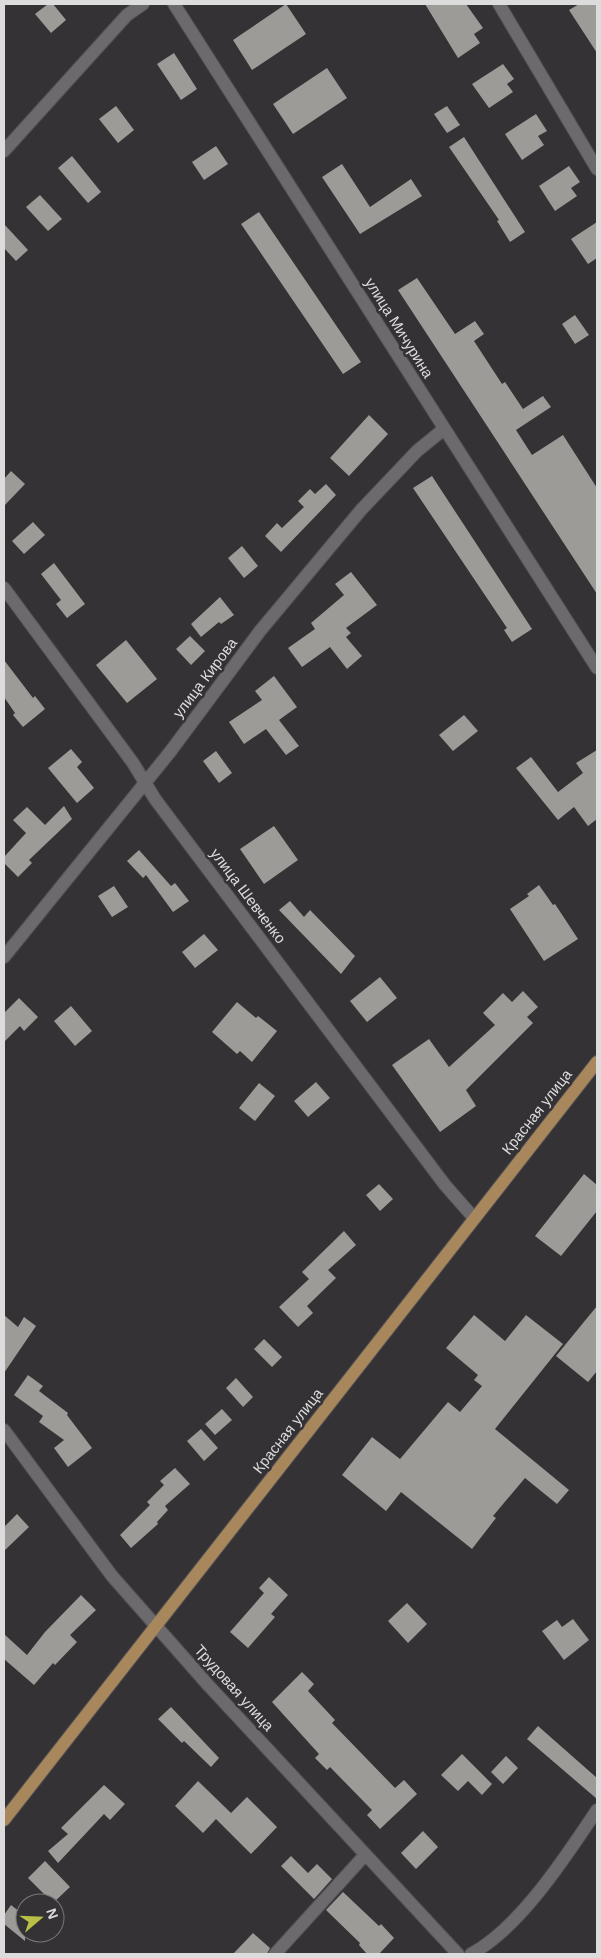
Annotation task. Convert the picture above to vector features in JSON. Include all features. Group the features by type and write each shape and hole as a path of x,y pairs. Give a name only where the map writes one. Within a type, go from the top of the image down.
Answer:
{"main road":[{"name":"Красная улица","path":"4,1820 597,1062"}],"street":[{"path":"4,151 127,15 143,4"},
{"name":"улица Мичурина","path":"174,4 597,668"},
{"path":"499,4 597,169"},
{"name":"улица Кирова","path":"4,957 170,752 260,631 361,510 417,452 444,429"},
{"name":"улица Шевченко","path":"4,588 133,763 154,799 445,1185 474,1218"},
{"name":"Трудовая улица","path":"4,1430 112,1576 365,1855 458,1954"},
{"path":"472,1954 486,1947 504,1930 550,1879 597,1810"},
{"path":"275,1954 365,1855"}],"building":[{"path":"48,4 53,4 66,20 51,33 35,14"},
{"path":"286,4 306,34 252,70 233,40"},
{"path":"425,4 466,4 483,28 474,34 480,43 458,58"},
{"path":"579,4 597,4 597,53 569,10"},
{"path":"174,53 197,89 181,100 157,64"},
{"path":"503,64 514,79 507,84 513,92 489,108 472,84"},
{"path":"327,68 347,98 293,134 273,104"},
{"path":"116,106 134,130 118,143 99,119"},
{"path":"447,106 460,125 447,133 434,114"},
{"path":"536,114 547,131 538,136 544,145 522,160 505,134"},
{"path":"464,137 525,232 510,242 497,221 499,220 449,147"},
{"path":"216,146 228,164 204,180 192,162"},
{"path":"72,156 101,192 88,203 58,168"},
{"path":"342,164 370,207 411,179 422,196 360,234 322,177"},
{"path":"569,166 580,182 571,188 577,196 555,211 539,186"},
{"path":"40,195 62,219 48,231 26,207"},
{"path":"259,212 361,362 343,374 241,224"},
{"path":"597,222 597,258 588,264 571,239"},
{"path":"4,224 28,250 16,261 4,248"},
{"path":"417,278 455,334 475,321 484,334 474,341 502,384 505,382 523,409 543,396 551,407 516,430 532,455 563,435 597,488 597,594 398,290"},
{"path":"575,315 589,335 575,344 562,324"},
{"path":"369,415 388,434 349,476 330,458"},
{"path":"11,471 25,484 4,506 4,479"},
{"path":"432,476 532,629 512,642 504,630 507,628 413,488"},
{"path":"326,484 336,495 281,552 265,536 277,523 282,528 304,507 298,501 310,489 315,494"},
{"path":"33,522 45,535 24,554 12,541"},
{"path":"242,546 258,566 244,578 228,558"},
{"path":"54,563 85,604 67,618 56,604 61,600 41,574"},
{"path":"351,572 377,605 346,628 351,633 346,637 362,656 347,669 330,647 302,667 288,648 315,629 311,623 344,595 335,584"},
{"path":"220,597 234,615 221,624 219,622 201,637 191,624"},
{"path":"190,636 205,651 191,665 176,649"},
{"path":"126,640 157,679 127,703 96,665"},
{"path":"4,660 33,698 35,696 45,709 23,727 13,715 15,713 4,697"},
{"path":"274,676 297,707 279,720 299,746 286,755 266,729 244,744 229,722 262,700 255,691"},
{"path":"464,715 478,731 453,751 439,735"},
{"path":"71,749 82,762 77,767 94,788 77,803 48,768"},
{"path":"597,750 597,819 588,826 574,807 558,820 516,768 531,757 558,792 583,773 576,763"},
{"path":"216,751 232,773 219,783 203,761"},
{"path":"64,806 72,819 29,860 32,863 18,877 4,863 4,857 26,833 13,820 27,807 45,825"},
{"path":"274,826 298,860 264,884 240,849"},
{"path":"139,850 171,886 175,883 189,901 173,912 146,875 143,878 127,861"},
{"path":"539,885 553,905 555,904 578,939 544,961 510,909 529,896 527,894"},
{"path":"114,886 128,907 112,917 98,896"},
{"path":"290,901 304,917 310,910 355,956 341,974 279,910"},
{"path":"204,934 218,950 195,968 182,952"},
{"path":"380,977 397,998 367,1022 350,1001"},
{"path":"523,991 538,1007 527,1017 533,1023 466,1090 476,1106 440,1132 392,1065 429,1039 449,1067 495,1025 483,1013 503,993 512,1002"},
{"path":"19,998 38,1017 24,1031 20,1026 4,1042 4,1013"},
{"path":"237,1002 256,1018 258,1016 277,1031 252,1062 240,1051 237,1054 212,1032"},
{"path":"71,1006 92,1031 75,1046 54,1021"},
{"path":"316,1082 330,1098 308,1117 294,1101"},
{"path":"259,1083 275,1096 255,1121 239,1108"},
{"path":"584,1174 597,1185 597,1211 561,1256 535,1236"},
{"path":"379,1184 393,1199 380,1211 366,1195"},
{"path":"344,1231 356,1245 328,1270 336,1278 307,1306 313,1313 298,1327 279,1307 309,1279 302,1272"},
{"path":"597,1306 597,1371 588,1382 556,1356"},
{"path":"4,1315 18,1327 24,1317 36,1326 4,1373"},
{"path":"474,1315 505,1341 526,1315 563,1344 495,1429 569,1490 557,1504 525,1478 493,1516 496,1518 472,1549 401,1492 386,1511 342,1475 372,1437 400,1459 448,1402 460,1412 482,1386 474,1380 478,1375 446,1348"},
{"path":"264,1339 282,1357 272,1367 254,1349"},
{"path":"28,1375 43,1386 39,1391 68,1413 67,1415 92,1448 68,1467 54,1448 64,1440 39,1422 43,1416 14,1395"},
{"path":"236,1378 253,1397 243,1407 226,1388"},
{"path":"222,1409 232,1420 215,1435 205,1424"},
{"path":"201,1429 218,1448 204,1461 187,1441"},
{"path":"175,1468 190,1484 165,1506 168,1510 157,1522 158,1524 131,1548 120,1535 150,1505 147,1502 164,1485 160,1481"},
{"path":"17,1514 29,1527 4,1551 4,1527"},
{"path":"269,1577 288,1595 271,1614 275,1617 248,1648 230,1632 264,1593 259,1588"},
{"path":"81,1595 96,1610 70,1635 77,1642 55,1665 53,1663 34,1685 4,1659 4,1634 27,1655 45,1632"},
{"path":"407,1603 427,1624 408,1643 388,1621"},
{"path":"573,1619 589,1640 564,1660 542,1631 557,1620 562,1627"},
{"path":"302,1672 314,1684 308,1691 335,1720 332,1723 395,1788 404,1780 417,1794 380,1829 367,1815 372,1810 330,1767 327,1770 315,1758 319,1754 272,1702"},
{"path":"171,1707 219,1758 211,1767 184,1741 182,1743 158,1719"},
{"path":"538,1726 597,1778 597,1799 527,1739"},
{"path":"462,1754 492,1784 482,1795 468,1781 458,1791 441,1775"},
{"path":"506,1756 518,1768 503,1784 491,1772"},
{"path":"198,1781 231,1813 247,1797 277,1827 251,1854 216,1819 203,1833 175,1806"},
{"path":"104,1785 125,1804 110,1820 104,1814 58,1863 48,1851 68,1834 61,1828"},
{"path":"423,1831 438,1847 416,1869 401,1853"},
{"path":"291,1856 308,1873 317,1864 332,1879 314,1899 281,1866"},
{"path":"45,1861 70,1887 64,1893 43,1893 28,1878"},
{"path":"343,1892 379,1926 381,1924 394,1938 379,1954 367,1954 359,1945 360,1943 326,1910"},
{"path":"11,1905 15,1908 15,1933 4,1924 4,1915"},
{"path":"253,1933 270,1948 267,1954 233,1954"}]}
